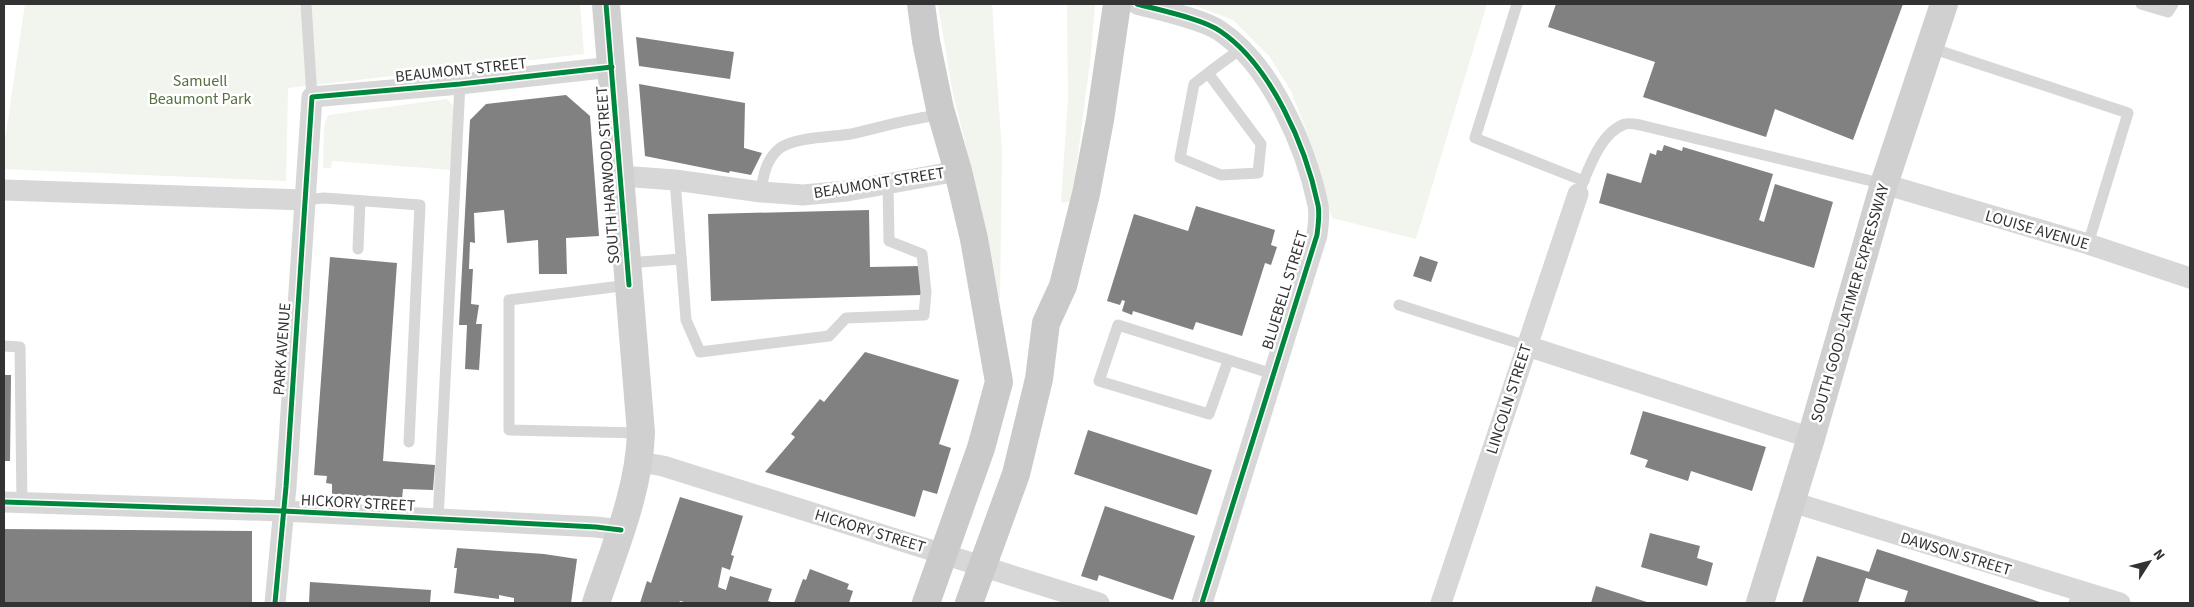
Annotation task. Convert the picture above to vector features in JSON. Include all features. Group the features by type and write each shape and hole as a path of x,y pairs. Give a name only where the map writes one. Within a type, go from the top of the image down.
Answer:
{"main road":[{"name":"SOUTH HARWOOD STREET","path":"596,603 621,530 640,462 641,434 606,4"},
{"path":"922,4 926,42 941,115 958,171 974,238 999,382 982,448 926,603"},
{"path":"969,603 1016,474 1039,379 1046,323 1063,286 1086,194 1100,120 1118,4"},
{"name":"SOUTH GOOD-LATIMER EXPRESSWAY","path":"1760,603 1811,438 1884,184 1928,47 1944,4"}],"street":[{"name":"BLUEBELL STREET","path":"1137,4 1219,30 1242,48 1262,72 1283,108 1304,156 1318,207 1317,236 1272,374 1202,603"},
{"name":"BEAUMONT STREET","path":"312,97 460,84 612,67"},
{"name":"PARK AVENUE","path":"275,603 312,97"},
{"name":"BEAUMONT STREET","path":"621,176 675,180 761,192 803,194 847,191 958,171"},
{"name":"LOUISE AVENUE","path":"1884,184 2088,244 2190,278"},
{"name":"LINCOLN STREET","path":"1441,603 1581,188"},
{"path":"4,190 304,200"},
{"path":"1527,346 1811,438"},
{"name":"HICKORY STREET","path":"640,462 668,468 1099,603"},
{"name":"DAWSON STREET","path":"1792,502 2076,597 2120,603"},
{"name":"HICKORY STREET","path":"13,503 283,511 438,520 596,526 621,530"}],"lane":[{"name":"PARK AVENUE","path":"306,4 312,97"},
{"path":"1517,4 1475,138 1581,188 1606,137 1615,129 1626,124 1640,125 1884,184"},
{"path":"2141,4 2168,12 2173,4"},
{"path":"1928,47 2128,113 2088,244"},
{"path":"1208,73 1261,144 1258,173 1221,175 1180,158 1194,84 1208,73 1242,48"},
{"path":"438,520 460,84"},
{"path":"761,192 764,172 772,156 782,147 792,143 852,133 916,118 941,115"},
{"path":"675,180 686,320 700,352 829,336 846,318 924,315 926,292 922,254 889,241 888,184"},
{"path":"304,200 324,198 420,205 409,442"},
{"path":"358,249 360,201"},
{"path":"641,434 510,430 509,300 628,274 681,259"},
{"path":"1399,305 1527,346"},
{"path":"1228,361 1209,414 1099,381 1118,325 1272,374"},
{"path":"4,346 20,347 13,503"}],"green space":[{"name":"Samuell Beaumont Park","path":"25,4 580,4 584,54 288,88 286,181 4,169 4,147"},
{"path":"938,4 992,4 1002,153 1000,298 995,300 985,225 952,89"},
{"path":"1067,4 1095,4 1091,54 1072,201 1061,203 1068,99"},
{"path":"1191,4 1487,4 1416,239 1332,218 1317,159 1291,91 1269,56 1233,20"},
{"path":"447,99 456,109 452,170 332,161 331,168 323,168 324,127 328,115"}],"building":[{"path":"1556,4 1903,4 1853,140 1775,109 1766,137 1643,97 1655,62 1548,27"},
{"path":"636,37 734,52 730,79 639,66"},
{"path":"639,84 745,103 744,148 762,153 751,175 730,171 729,173 645,156"},
{"path":"566,95 590,116 599,236 566,238 567,274 539,274 538,240 507,243 504,210 474,213 475,243 470,242 469,269 473,269 471,304 479,305 476,324 482,324 479,370 465,369 467,325 459,325 470,120 486,104"},
{"path":"1664,145 1682,151 1683,147 1773,174 1759,220 1764,222 1775,184 1833,202 1814,268 1599,203 1607,173 1641,183 1650,153 1656,155 1657,150 1662,151"},
{"path":"1196,206 1275,230 1271,245 1277,247 1271,265 1265,263 1242,336 1196,322 1193,330 1133,311 1132,315 1122,311 1125,301 1122,300 1120,305 1107,301 1134,214 1188,231"},
{"path":"869,210 870,267 920,266 921,295 711,301 708,214"},
{"path":"1420,256 1438,262 1431,282 1413,276"},
{"path":"330,257 397,263 383,461 435,465 433,490 403,489 402,499 332,494 332,484 326,483 327,476 314,475"},
{"path":"865,352 959,380 939,444 951,448 937,494 923,490 915,517 765,472 795,437 791,434 820,399 824,402"},
{"path":"4,375 11,375 10,461 4,461"},
{"path":"1643,411 1766,447 1752,491 1691,471 1688,481 1645,467 1648,460 1630,454"},
{"path":"1088,430 1212,470 1197,515 1074,474"},
{"path":"680,497 743,516 731,555 734,556 730,570 722,567 718,587 726,590 730,576 772,589 768,601 775,603 688,603 680,601 679,603 640,603 647,581 651,583"},
{"path":"1105,506 1195,536 1173,600 1099,575 1097,581 1081,576"},
{"path":"4,529 252,531 252,603 4,603"},
{"path":"1650,533 1700,546 1697,558 1713,563 1707,586 1641,567"},
{"path":"457,548 544,554 577,559 571,603 514,603 514,598 499,595 499,599 454,593 457,568 454,568"},
{"path":"1877,549 2043,603 1904,603 1908,591 1866,578 1858,603 1802,603 1817,556 1869,572"},
{"path":"810,569 849,584 847,589 853,591 849,603 794,603 803,579 806,580"},
{"path":"310,582 431,590 430,603 309,603"},
{"path":"1596,586 1650,603 1591,603"}],"cycle path":[{"path":"606,4 629,285"},
{"path":"1137,4 1180,15 1220,31 1255,64 1284,109 1295,133 1305,158 1319,209 1317,235 1202,603"},
{"path":"275,603 286,487 312,97 460,84 612,67"},
{"path":"4,502 283,511 596,527 621,530"}]}
